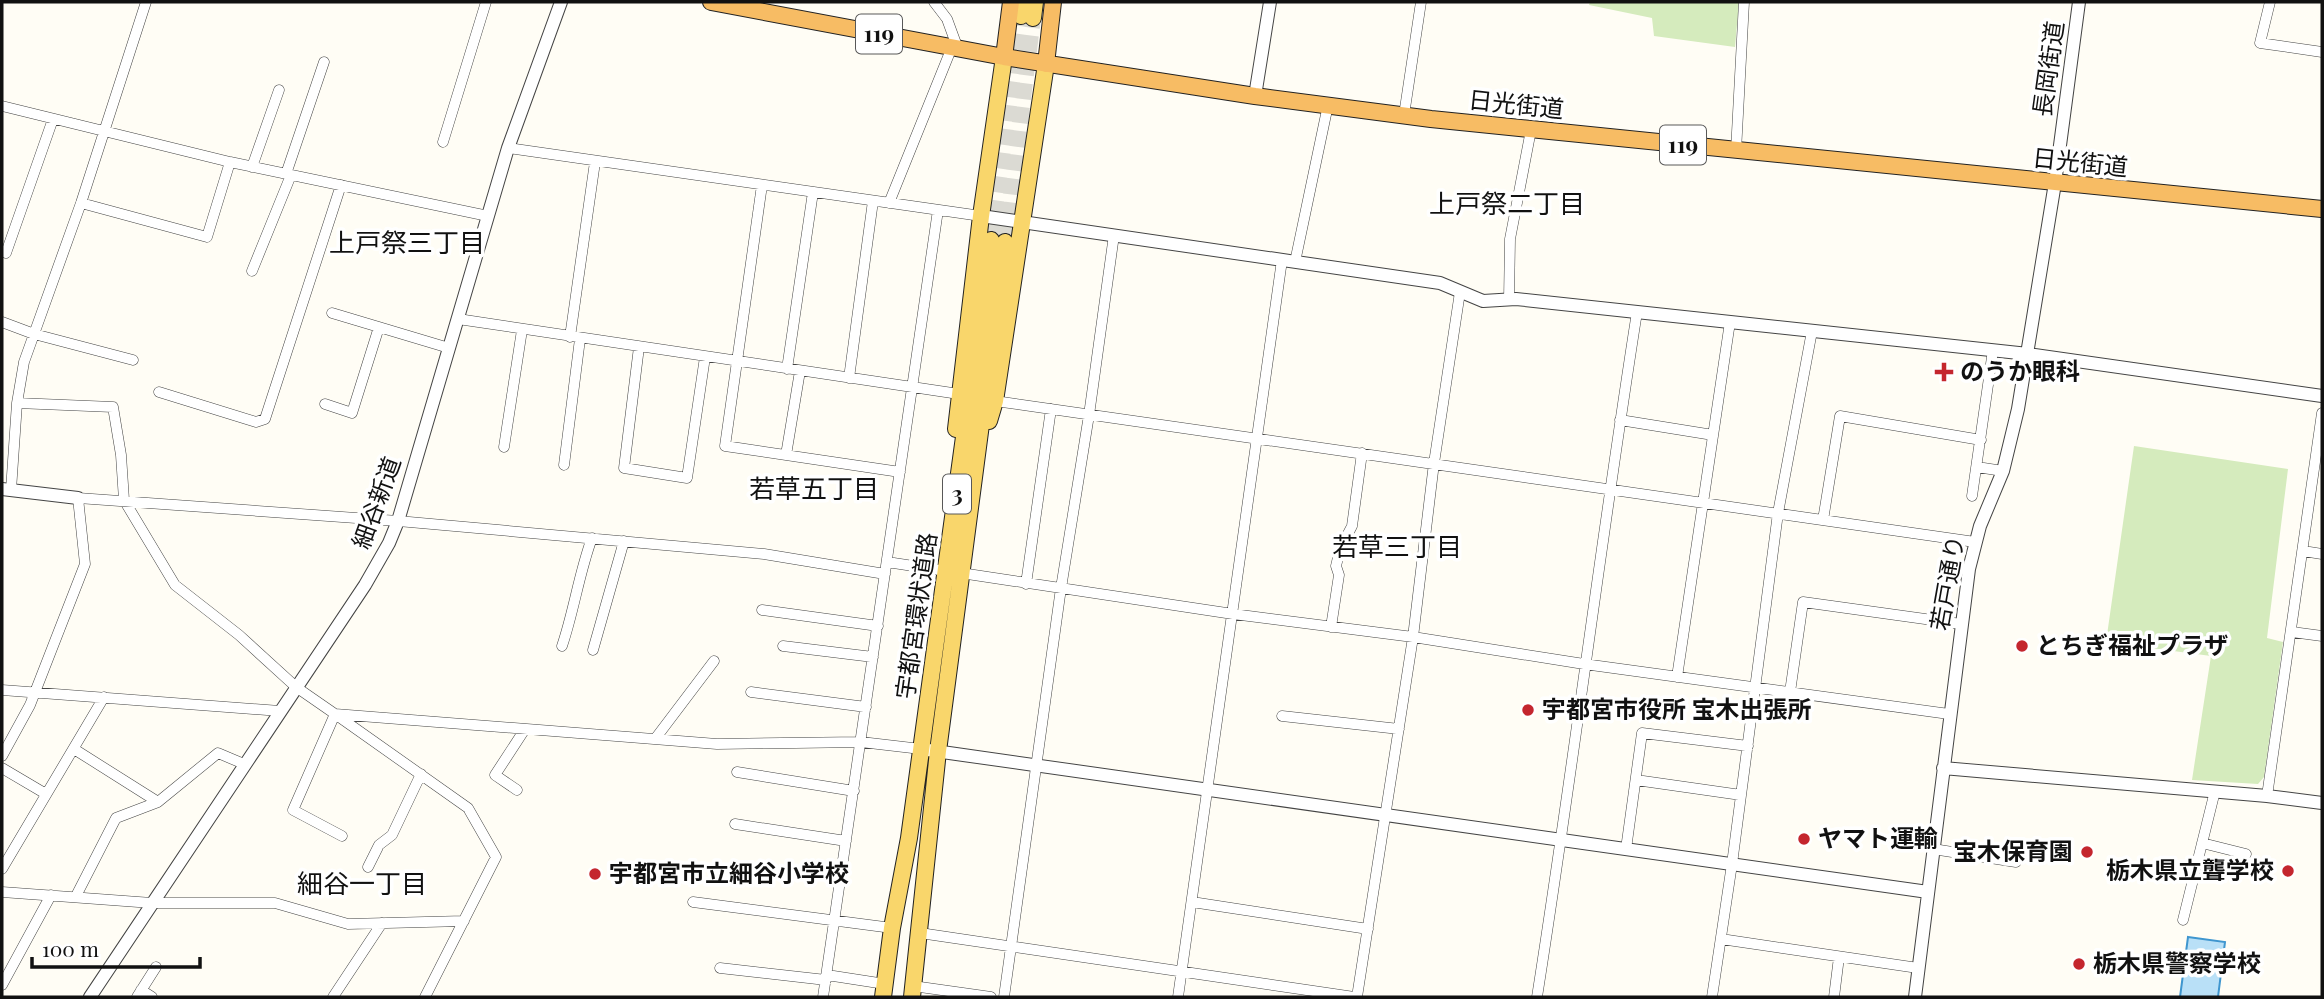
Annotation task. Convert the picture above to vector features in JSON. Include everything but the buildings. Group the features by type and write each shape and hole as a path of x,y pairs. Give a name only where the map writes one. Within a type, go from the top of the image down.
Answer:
{"highway":[{"name":"日光街道","path":"711,2 1004,57 1255,96 1531,130 2322,209"},
{"path":"1004,57 1011,2"},
{"path":"1046,64 1053,2"}],"main road":[{"name":"3","path":"960,473 955,438 958,394 1004,57"},
{"name":"3","path":"978,450 995,401 1046,64"},
{"name":"宇都宮環状道路","path":"884,991 921,748 953,572 978,450 998,241 960,473 953,572 938,751 913,992"}],"street":[{"path":"146,2 81,203 24,362 6,490 764,554 885,574"},
{"path":"443,142 486,2"},
{"name":"細谷新道","path":"90,997 377,565 398,521 508,148 561,2"},
{"path":"889,203 955,48 947,19 934,2"},
{"path":"1255,96 1270,2"},
{"path":"1404,115 1421,2"},
{"path":"1736,151 1744,2"},
{"name":"長岡街道","path":"2055,183 2079,2"},
{"path":"2270,2 2260,43 2322,52"},
{"path":"252,271 288,174 324,62"},
{"path":"252,167 279,90"},
{"path":"1178,997 1258,439 1288,261 1328,105"},
{"path":"2,106 252,167 488,216"},
{"path":"6,253 53,119"},
{"path":"1509,300 1510,239 1531,130"},
{"path":"508,148 1440,283 1483,301 1509,300 1637,312 1993,350 2322,396"},
{"path":"81,203 206,237 230,162"},
{"path":"564,465 595,162"},
{"name":"若戸通り","path":"1914,997 1961,624 1975,542 2012,441 2055,183"},
{"path":"762,185 725,446 900,472"},
{"path":"159,392 256,422 265,419 341,186"},
{"path":"786,369 813,192"},
{"path":"849,378 873,201"},
{"path":"824,997 938,210"},
{"path":"1004,997 1114,235"},
{"path":"920,933 1355,997 1387,815 1413,637 1434,463 1460,292"},
{"path":"1537,997 1562,841 1609,488 1637,312"},
{"path":"332,313 449,348"},
{"path":"458,319 958,394"},
{"path":"2,322 34,334 133,360"},
{"path":"1677,677 1730,322"},
{"path":"325,404 352,413 379,327"},
{"path":"504,447 522,330"},
{"path":"1712,997 1778,513 1812,331"},
{"path":"639,348 624,468 687,478 705,357"},
{"path":"1972,496 1993,350"},
{"path":"786,455 800,371"},
{"path":"995,401 1975,542"},
{"path":"18,403 113,407 121,455 124,500 175,585 239,635 296,687 468,808 496,857 425,997"},
{"path":"1026,584 1051,410"},
{"path":"2267,796 2303,551 2318,476 2322,413"},
{"path":"1823,520 1840,416 1981,440"},
{"path":"1620,420 1713,435"},
{"path":"1331,627 1339,575 1336,566 1340,549 1352,526 1362,453"},
{"path":"1977,467 2003,471"},
{"path":"2,756 35,693 85,564 78,498"},
{"path":"562,646 592,538"},
{"path":"593,650 624,541"},
{"path":"2303,551 2322,554"},
{"path":"887,562 1233,614 1950,714"},
{"path":"1790,692 1803,602 1961,624"},
{"path":"762,610 878,626"},
{"path":"2292,632 2322,636"},
{"path":"783,646 873,657"},
{"path":"655,739 714,661"},
{"path":"2,690 280,710"},
{"path":"751,692 866,707"},
{"path":"2,869 104,697"},
{"path":"335,714 717,744 862,742 921,748 1928,892"},
{"path":"335,714 293,810 342,836"},
{"path":"1282,716 1399,729"},
{"path":"517,790 495,775 525,729"},
{"path":"1626,849 1643,733 1748,746"},
{"path":"74,749 158,802"},
{"path":"76,896 116,818 158,802 218,753 244,764"},
{"path":"2,768 46,794"},
{"path":"1943,768 2215,791 2322,803"},
{"path":"737,772 854,791"},
{"path":"368,867 379,845 392,835 421,774"},
{"path":"1636,780 1741,795"},
{"path":"2183,920 2215,791"},
{"path":"735,824 846,841"},
{"path":"2202,843 2246,854"},
{"path":"1933,849 2016,862"},
{"path":"2,892 152,903 275,904 348,924 464,921"},
{"path":"2,985 51,895"},
{"path":"693,902 892,928"},
{"path":"1192,902 1368,929"},
{"path":"332,997 382,923"},
{"path":"1721,939 1918,968"},
{"path":"1833,997 1839,957"},
{"path":"152,997 139,994 156,967"},
{"path":"720,968 826,977 884,991"},
{"path":"913,992 991,997"}],"green space":[{"path":"1590,2 1739,2 1735,47 1654,36 1652,18 1589,5"},
{"path":"2134,446 2288,469 2267,638 2283,642 2264,777 2258,784 2192,780 2211,656 2106,642"}],"water":[{"path":"2188,937 2225,942 2218,997 2180,997"}],"tunnel":[{"path":"991,240 1021,16"},
{"path":"1005,242 1033,18"}],"place":[{"name":"のうか眼科","path":"1944,372"},
{"name":"とちぎ福祉プラザ","path":"2022,646"},
{"name":"宇都宮市役所 宝木出張所","path":"1528,710"},
{"name":"ヤマト運輸","path":"1804,839"},
{"name":"宝木保育園","path":"2087,852"},
{"name":"栃木県立聾学校","path":"2288,871"},
{"name":"宇都宮市立細谷小学校","path":"595,874"},
{"name":"栃木県警察学校","path":"2079,964"}],"district":[{"name":"上戸祭二丁目","path":"1507,204"},
{"name":"上戸祭三丁目","path":"407,243"},
{"name":"若草五丁目","path":"814,489"},
{"name":"若草三丁目","path":"1397,547"},
{"name":"細谷一丁目","path":"362,884"}]}
